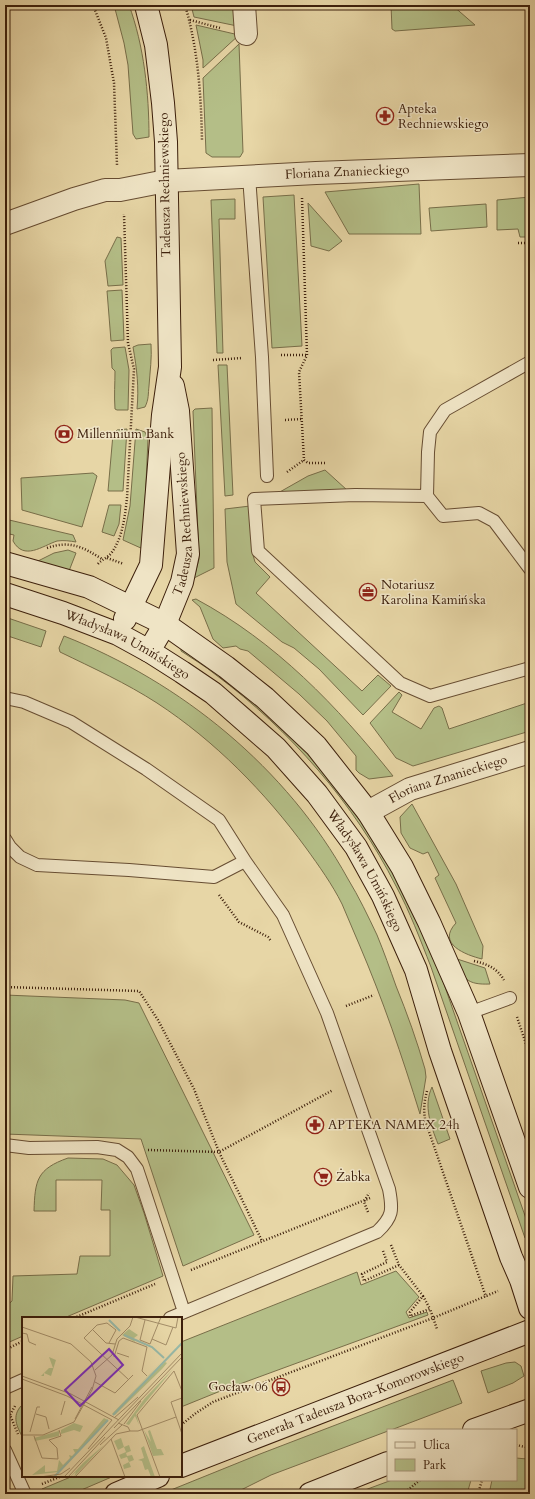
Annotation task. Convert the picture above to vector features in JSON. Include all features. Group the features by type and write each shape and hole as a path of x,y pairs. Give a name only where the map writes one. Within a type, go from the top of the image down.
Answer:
{"street":[{"name":"Tadeusza Rechniewskiego","path":"146,5 156,45 166,142 170,367 178,411 188,554 182,582 165,624 149,651"},
{"path":"244,5 246,34"},
{"name":"Floriana Znanieckiego","path":"5,224 74,199 105,190 120,190 166,180 530,165"},
{"name":"Tadeusza Rechniewskiego","path":"118,634 151,565 163,415 170,367"},
{"path":"5,563 75,582 165,624 226,667 265,698 316,746 337,770 368,812 402,867 429,922 469,1013 530,1187"},
{"name":"Władysława Umińskiego","path":"5,594 63,612 118,634 149,651 213,693 276,748 317,794 356,847 383,896 416,970 442,1058 530,1308"},
{"name":"Floriana Znanieckiego","path":"368,812 410,789 530,752"},
{"name":"Generała Tadeusza Bora-Komorowskiego","path":"182,1466 530,1332"},
{"path":"477,1429 530,1410"},
{"path":"310,1494 387,1463"},
{"path":"116,1494 156,1477"}],"lane":[{"path":"249,176 262,357 267,476"},
{"path":"530,362 445,410 430,432 427,496 443,516 479,513 494,521 530,569"},
{"path":"427,496 355,495 254,499 258,551 400,683 430,696 530,668"},
{"path":"5,698 24,702 71,722 146,769 219,820 245,861 283,915 321,999 389,1189 392,1205 390,1216 377,1232 172,1317"},
{"path":"5,839 10,847 20,857 37,865 214,876 245,861"},
{"path":"469,1013 510,998"},
{"path":"5,1145 30,1148 97,1147 117,1150 128,1158 137,1169 184,1312"},
{"path":"7,1387 22,1380"},
{"path":"5,1450 26,1494"}],"path":[{"path":"89,588 98,563 102,559 107,558 117,543 125,517 134,369 128,343 125,226 120,190 114,83 106,38 93,5"},
{"path":"186,5 193,33 200,92 202,140"},
{"path":"190,20 246,34"},
{"path":"302,196 307,355 298,372 304,460"},
{"path":"518,243 528,243"},
{"path":"281,355 307,355"},
{"path":"213,360 243,358"},
{"path":"279,421 301,420"},
{"path":"304,460 308,463 326,463"},
{"path":"287,471 304,460"},
{"path":"216,892 239,922 268,937 272,944"},
{"path":"5,987 139,991 158,1020 194,1089 219,1152 262,1241"},
{"path":"350,1004 374,996"},
{"path":"117,1150 219,1152 335,1089"},
{"path":"427,1089 424,1102 424,1115 426,1123 486,1297"},
{"path":"76,1317 262,1241 364,1202 389,1189"},
{"path":"364,1202 371,1190"},
{"path":"364,1202 384,1248 382,1249 387,1262 362,1274 364,1281 399,1266"},
{"path":"384,1248 392,1245 399,1266 423,1296 430,1309 437,1329"},
{"path":"182,1424 213,1402 433,1318 486,1297 521,1280"},
{"path":"423,1296 410,1312 410,1316 430,1309"},
{"path":"5,1350 22,1342"},
{"path":"7,1387 16,1404 10,1415 20,1439"},
{"path":"517,1445 530,1448"},
{"path":"403,1494 419,1481"},
{"path":"478,1494 482,1481"}],"green space":[{"path":"114,5 129,5 134,21 145,70 149,137 136,139 133,134 128,65"},
{"path":"191,5 212,5 214,9 230,5 240,5 242,27 194,17"},
{"path":"391,5 452,5 475,25 395,31 392,29"},
{"path":"196,25 239,35 203,68 203,60"},
{"path":"239,44 243,152 240,157 212,157 206,153 203,78"},
{"path":"419,184 421,234 349,234 325,192"},
{"path":"294,195 302,346 272,348 263,197"},
{"path":"530,197 530,237 520,237 518,229 497,230 497,200"},
{"path":"235,199 235,219 219,219 223,353 217,353 211,200"},
{"path":"308,203 342,241 329,251 311,246"},
{"path":"486,204 487,227 431,231 429,208"},
{"path":"117,237 121,238 123,285 108,286 105,261"},
{"path":"122,290 124,340 111,341 107,291"},
{"path":"151,344 148,399 145,407 137,409 138,393 136,363 133,347"},
{"path":"125,347 129,370 128,410 117,410 115,409 115,371 112,368 111,350 113,348"},
{"path":"218,365 227,365 233,495 225,496"},
{"path":"212,408 214,568 194,578 199,559 193,411 195,409"},
{"path":"127,429 123,491 108,491 113,434 117,430"},
{"path":"136,429 145,432 148,439 143,549 123,540 130,506"},
{"path":"325,470 347,490 278,493 308,476"},
{"path":"93,473 97,476 82,527 22,510 21,478"},
{"path":"109,505 121,505 119,524 114,536 102,532"},
{"path":"250,506 253,555 255,562 270,577 256,593 362,691 378,675 391,686 363,715 319,669 294,648 282,642 236,604 227,562 225,509"},
{"path":"5,519 73,535 76,542 57,541 34,550 22,550 17,547 13,541 14,535 5,533"},
{"path":"68,550 76,553 69,571 38,563 38,561 54,553"},
{"path":"196,599 253,635 304,677 350,725 393,776 369,779 359,773 356,770 356,756 327,721 299,694 248,651 240,649 236,646 223,648 213,639 200,607 192,600"},
{"path":"5,617 46,631 41,647 5,635"},
{"path":"64,636 107,655 149,678 189,704 227,733 262,765 294,801 323,839 356,893 377,935 412,1027 426,1077 420,1114 384,1007 344,909 330,882 306,848 274,807 219,751 157,703 121,682 60,652 59,648"},
{"path":"181,648 230,678 336,781 405,889 438,967 530,1230 530,1236 525,1238 423,946 406,906 379,855 361,826 340,797 294,744 243,696 208,669 181,651"},
{"path":"399,692 402,695 392,712 421,729 434,708 439,706 442,708 449,729 530,702 530,731 413,766 396,758 370,723"},
{"path":"412,804 456,884 483,946 482,959 468,955 451,943 449,937 451,930 456,923 435,878 439,875 428,852 423,854 410,848 401,833 400,817"},
{"path":"454,958 485,968 490,984 471,982 463,976"},
{"path":"5,995 125,1000 139,1003 254,1235 183,1266 141,1139 5,1134"},
{"path":"432,1087 450,1139 438,1144 428,1109 429,1094"},
{"path":"68,1158 103,1159 117,1165 134,1185 163,1276 66,1317 22,1317 22,1336 5,1344 5,1307 12,1301 13,1276 77,1274 80,1256 110,1256 110,1210 101,1210 102,1180 56,1180 56,1211 34,1211 35,1191 40,1177 44,1171 58,1162"},
{"path":"396,1271 419,1297 406,1312 409,1318 427,1312 428,1315 182,1407 182,1342 357,1272 361,1285"},
{"path":"515,1362 521,1366 524,1376 513,1383 488,1393 481,1371 506,1363"},
{"path":"453,1380 462,1403 394,1429 387,1429 387,1431 271,1475 233,1494 161,1494 260,1454"},
{"path":"22,1405 22,1436 16,1422 19,1409"},
{"path":"517,1458 527,1459 530,1468 530,1491 522,1494 489,1494 492,1481 517,1481"},
{"path":"71,1477 112,1477 72,1494 50,1494 42,1489"},
{"path":"389,1481 471,1481 467,1494 354,1494"}],"place":[{"name":"Apteka Rechniewskiego","path":"385,116"},
{"name":"Millennium Bank","path":"64,434"},
{"name":"Notariusz Karolina Kamińska","path":"368,592"},
{"name":"APTEKA NAMEX 24h","path":"315,1125"},
{"name":"Żabka","path":"323,1177"},
{"name":"Gocław 06","path":"281,1387"}]}
